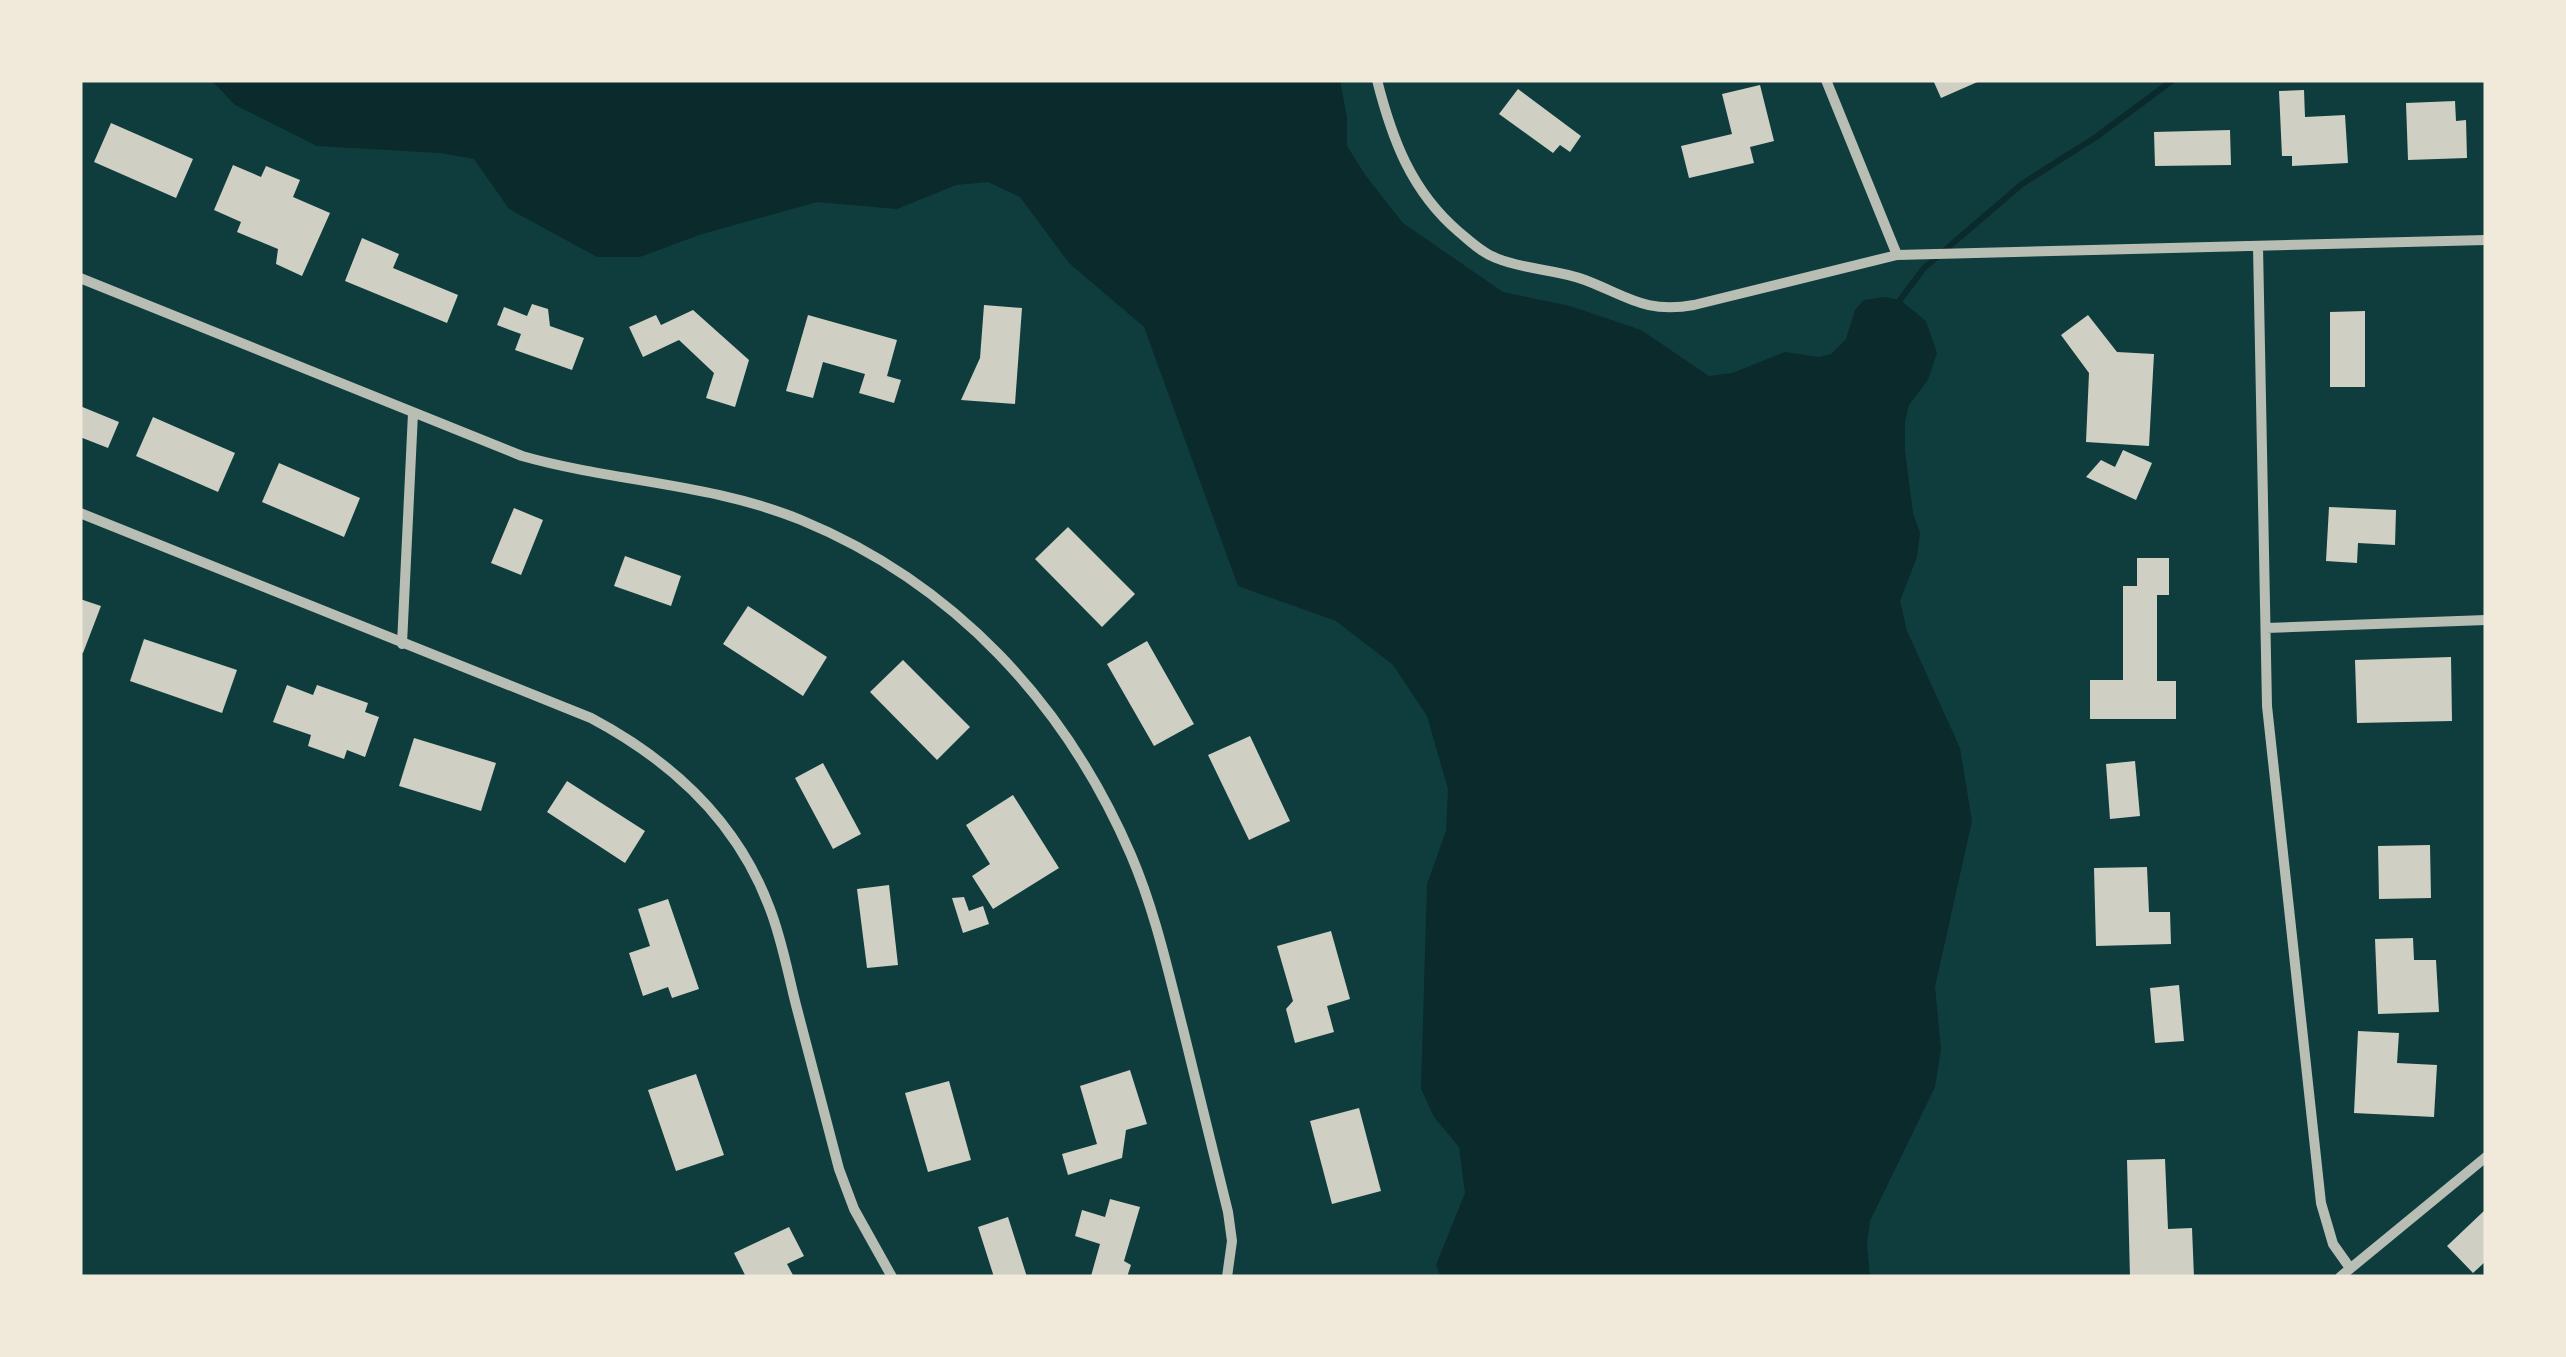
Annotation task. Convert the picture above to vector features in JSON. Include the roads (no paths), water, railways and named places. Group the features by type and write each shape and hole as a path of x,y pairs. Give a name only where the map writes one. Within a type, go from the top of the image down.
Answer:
{"street":[{"path":"1377,80 1399,153 1412,179 1448,223 1493,258 1581,278 1620,297 1661,309 1694,305 1897,255 2486,240"},
{"path":"1826,80 1897,255"},
{"path":"2258,246 2268,706 2321,1203 2334,1244 2350,1268"},
{"path":"80,278 549,464 704,490 800,520 913,580 991,644 1021,675 1080,755 1132,858 1151,912 1228,1212 1232,1255 1227,1277"},
{"path":"402,644 413,413"},
{"path":"80,514 591,718 629,738 696,792 748,861 772,912 839,1169 854,1209 892,1277"},
{"path":"2266,628 2486,620"},
{"path":"2340,1277 2486,1158"}],"water":[{"path":"211,80 1340,80 1347,117 1347,146 1403,223 1503,292 1570,306 1641,330 1709,376 1732,373 1785,352 1819,357 1831,354 1846,339 1855,310 1864,300 1900,300 1926,321 1937,353 1928,380 1909,405 1905,422 1913,513 1920,533 1917,557 1900,601 1907,631 1960,748 1972,821 1935,987 1941,1049 1935,1087 1870,1221 1870,1277 1441,1277 1436,1265 1465,1193 1459,1147 1434,1117 1421,1089 1427,884 1446,831 1448,789 1427,716 1393,665 1336,621 1238,586 1144,327 1069,263 1020,197 988,182 956,185 897,209 817,202 699,235 640,257 597,257 509,209 474,159 440,153 317,146 235,105"}],"waterway":[{"path":"1897,304 1924,268 2022,184 2096,137 2173,80"}]}
